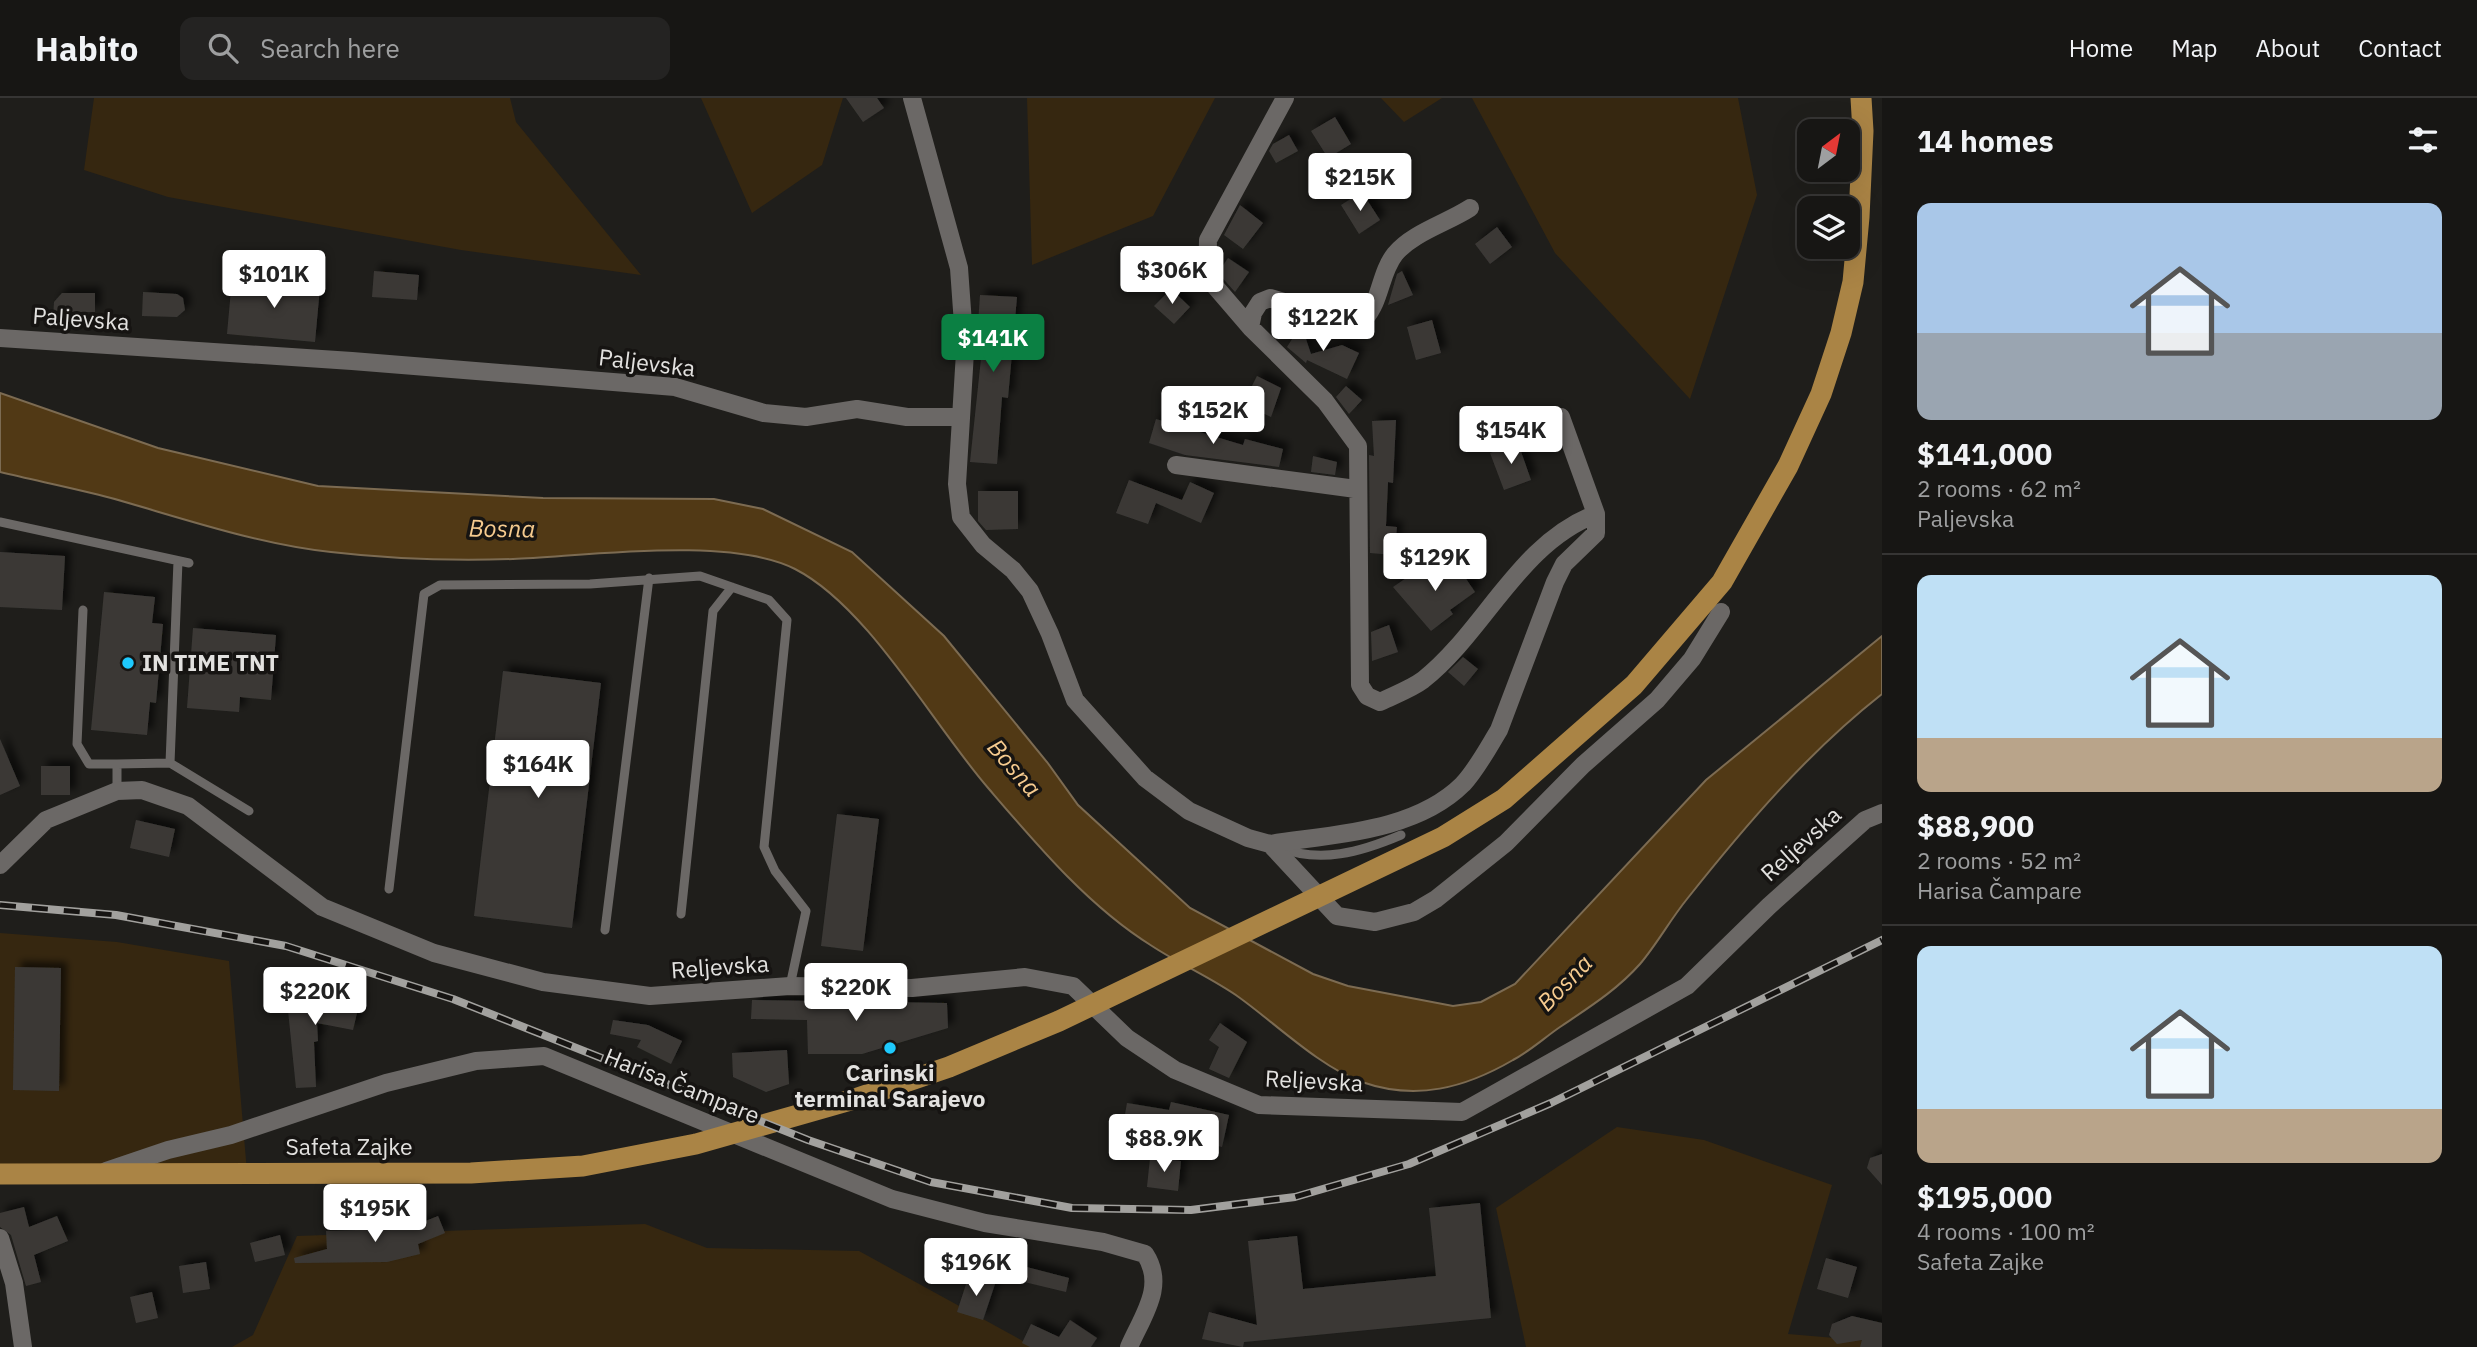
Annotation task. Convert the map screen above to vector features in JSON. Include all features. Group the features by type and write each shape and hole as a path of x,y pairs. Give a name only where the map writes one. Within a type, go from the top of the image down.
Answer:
{"main road":[{"name":"Safeta Zajke","path":"0,1174 471,1173 583,1166 696,1144 858,1098 949,1067 1059,1021 1443,837 1504,799 1567,747 1634,685 1723,582 1788,466 1821,394 1840,333 1853,282 1859,217 1863,131 1861,98"}],"street":[{"path":"912,98 959,268 965,352 957,485 961,517 983,545 1013,570 1030,591 1075,700 1145,778 1189,811 1248,838 1270,844 1385,825 1430,807 1462,784 1499,730 1564,564 1596,533 1596,514 1561,417 1535,421"},
{"path":"1285,98 1208,240 1207,277 1250,327 1325,401 1358,446 1356,489 1360,685 1367,696 1380,702 1422,681 1463,640 1546,543 1571,523 1596,514"},
{"path":"1250,327 1253,313 1260,302 1270,298 1314,311 1365,318 1372,311 1385,272 1396,254 1410,241 1470,208"},
{"name":"Paljevska","path":"0,338 352,361 675,387 764,413 806,417 857,409 907,417 961,417"},
{"path":"1176,465 1356,489"},
{"path":"1270,844 1337,916 1375,922 1414,912 1506,843 1583,765 1657,700 1692,659 1721,612"},
{"name":"Reljevska","path":"0,866 46,820 117,791 142,790 188,806 321,907 434,953 543,982 650,996 790,986 912,988 1025,977 1073,986 1127,1038 1175,1070 1259,1105 1462,1112 1687,986 1769,905 1865,820 1882,813"},
{"name":"Harisa Čampare","path":"102,1172 168,1150 243,1132 386,1083 476,1061 544,1056 892,1199 985,1223 1103,1242 1145,1254 1154,1267 1156,1285 1129,1347"},
{"path":"0,1238 14,1283 23,1347"}],"lane":[{"path":"0,522 189,563"},
{"path":"170,763 178,561"},
{"path":"389,890 424,594 440,586 590,584 699,576 769,600 787,620 764,847 775,871 806,911 790,986"},
{"path":"605,930 649,578"},
{"path":"681,914 713,611 732,587"},
{"path":"83,610 77,744 89,764 170,763 249,811"},
{"path":"117,764 117,791"},
{"path":"1270,844 1290,852 1324,856 1363,851 1401,835"}],"shaded area":[{"path":"94,98 510,98 516,122 641,275 461,250 168,197 84,170"},
{"path":"701,98 843,98 822,165 752,213"},
{"path":"1027,98 1215,98 1153,216 1032,265"},
{"path":"1381,98 1442,98 1404,122"},
{"path":"1472,98 1738,98 1757,195 1690,399 1555,253"},
{"path":"0,933 117,942 229,961 247,1172 0,1174"},
{"path":"1617,1127 1704,1140 1832,1185 1788,1334 1882,1342 1882,1347 1526,1347 1496,1208"},
{"path":"645,1224 707,1248 859,1251 1034,1347 232,1347 253,1335 297,1236"}],"water":[{"name":"Bosna","path":"0,393 158,448 318,486 543,498 714,499 763,509 852,552 944,636 1047,762 1078,805 1190,908 1313,974 1348,986 1453,1006 1481,1002 1515,984 1706,780 1882,636 1882,694 1828,740 1778,791 1687,899 1640,964 1592,1006 1525,1053 1477,1078 1440,1089 1421,1091 1382,1088 1362,1082 1330,1066 1240,998 1129,930 1085,894 989,789 874,638 849,610 795,569 768,559 734,553 697,551 657,550 513,559 445,560 354,554 275,543 97,494 0,472"}],"building":[{"path":"846,98 877,98 884,108 863,122"},
{"path":"1335,117 1351,144 1328,158 1311,131"},
{"path":"1289,135 1298,151 1276,163 1269,151 1273,144"},
{"path":"1362,192 1380,220 1359,234 1341,205"},
{"path":"1240,205 1263,223 1243,249 1224,235"},
{"path":"1497,227 1512,247 1490,264 1475,244"},
{"path":"1228,258 1249,272 1235,292 1218,273"},
{"path":"374,271 419,275 417,300 372,297"},
{"path":"1402,271 1413,295 1388,305 1397,274"},
{"path":"232,279 320,287 315,342 227,334"},
{"path":"1171,289 1190,307 1174,324 1154,306"},
{"path":"143,292 177,294 183,298 185,310 177,317 142,316"},
{"path":"62,293 95,293 95,312 71,312 71,320 53,320 54,302"},
{"path":"980,295 1017,297 1008,398 1002,397 997,464 970,462 983,340 977,339"},
{"path":"1432,320 1441,353 1416,360 1407,327"},
{"path":"1303,322 1321,333 1306,339 1311,354 1342,345 1359,353 1347,379 1307,360 1306,363 1287,347"},
{"path":"1257,376 1281,388 1271,417 1243,404"},
{"path":"1346,386 1362,400 1349,414 1336,397"},
{"path":"1156,419 1243,445 1245,439 1283,449 1279,467 1185,455 1149,443"},
{"path":"1396,420 1393,483 1388,482 1386,526 1397,527 1394,555 1370,553 1369,455 1374,456 1372,421"},
{"path":"1518,443 1531,480 1504,490 1490,453"},
{"path":"1313,456 1337,462 1335,475 1311,472"},
{"path":"1129,480 1182,500 1190,482 1214,493 1201,523 1156,503 1148,524 1116,513"},
{"path":"978,491 1018,491 1018,529 986,530 978,521"},
{"path":"0,552 65,556 62,610 0,607"},
{"path":"1452,558 1475,592 1450,610 1453,614 1431,631 1393,587 1418,570 1423,578"},
{"name":"IN TIME TNT","path":"104,592 155,597 152,623 163,624 156,703 150,702 147,735 91,730"},
{"path":"1389,625 1398,652 1372,661 1371,632"},
{"path":"193,628 276,635 271,700 240,697 239,712 187,708"},
{"path":"1463,657 1478,669 1464,686 1448,672"},
{"path":"503,671 601,683 572,928 474,916"},
{"path":"0,739 20,786 0,795"},
{"path":"41,766 70,766 70,795 41,795"},
{"path":"837,814 879,819 863,951 821,946"},
{"path":"136,820 175,829 169,857 130,848"},
{"path":"15,967 61,968 59,1091 13,1090"},
{"path":"316,990 360,1000 353,1030 317,1023 318,1041 314,1042 316,1087 296,1088 286,991"},
{"path":"752,1000 947,1003 948,1028 862,1054 808,1054 807,1020 751,1019"},
{"path":"613,1020 648,1025 682,1041 671,1064 637,1047 641,1040 610,1034"},
{"path":"1220,1023 1247,1042 1229,1078 1209,1069 1219,1047 1209,1040"},
{"path":"787,1050 789,1084 766,1092 733,1077 732,1053"},
{"path":"1171,1102 1229,1115 1222,1147 1141,1128 1140,1135 1122,1132 1127,1103 1169,1110"},
{"path":"1882,1154 1882,1185 1867,1168 1870,1158"},
{"path":"1150,1158 1181,1161 1178,1191 1147,1187"},
{"path":"1480,1203 1491,1318 1244,1342 1243,1347 1202,1339 1209,1312 1257,1325 1248,1241 1297,1236 1303,1289 1436,1276 1429,1208"},
{"path":"24,1207 29,1227 57,1216 68,1241 34,1255 41,1282 26,1286 11,1235 0,1227 0,1213"},
{"path":"438,1216 445,1233 418,1244 420,1254 387,1262 295,1263 294,1258 327,1249 326,1231 388,1229 413,1223 413,1226"},
{"path":"280,1235 285,1255 255,1262 250,1243"},
{"path":"1826,1258 1857,1267 1848,1298 1817,1289"},
{"path":"206,1262 210,1289 183,1293 179,1266"},
{"path":"1019,1265 1069,1278 1066,1292 1016,1280"},
{"path":"969,1275 995,1284 983,1320 957,1312"},
{"path":"152,1292 158,1318 136,1323 130,1297"},
{"path":"1852,1316 1882,1323 1882,1347 1860,1347 1862,1340 1837,1344 1829,1335 1832,1324"},
{"path":"1070,1320 1097,1338 1091,1347 1030,1347 1022,1343 1031,1324 1059,1337"}],"railway":[{"path":"0,905 116,915 286,946 453,999 808,1140 931,1182 1072,1208 1191,1210 1295,1197 1409,1164 1551,1103 1882,940"}],"place":[{"name":"IN TIME TNT","path":"128,663"},
{"name":"Carinski terminal Sarajevo","path":"890,1048"}]}
